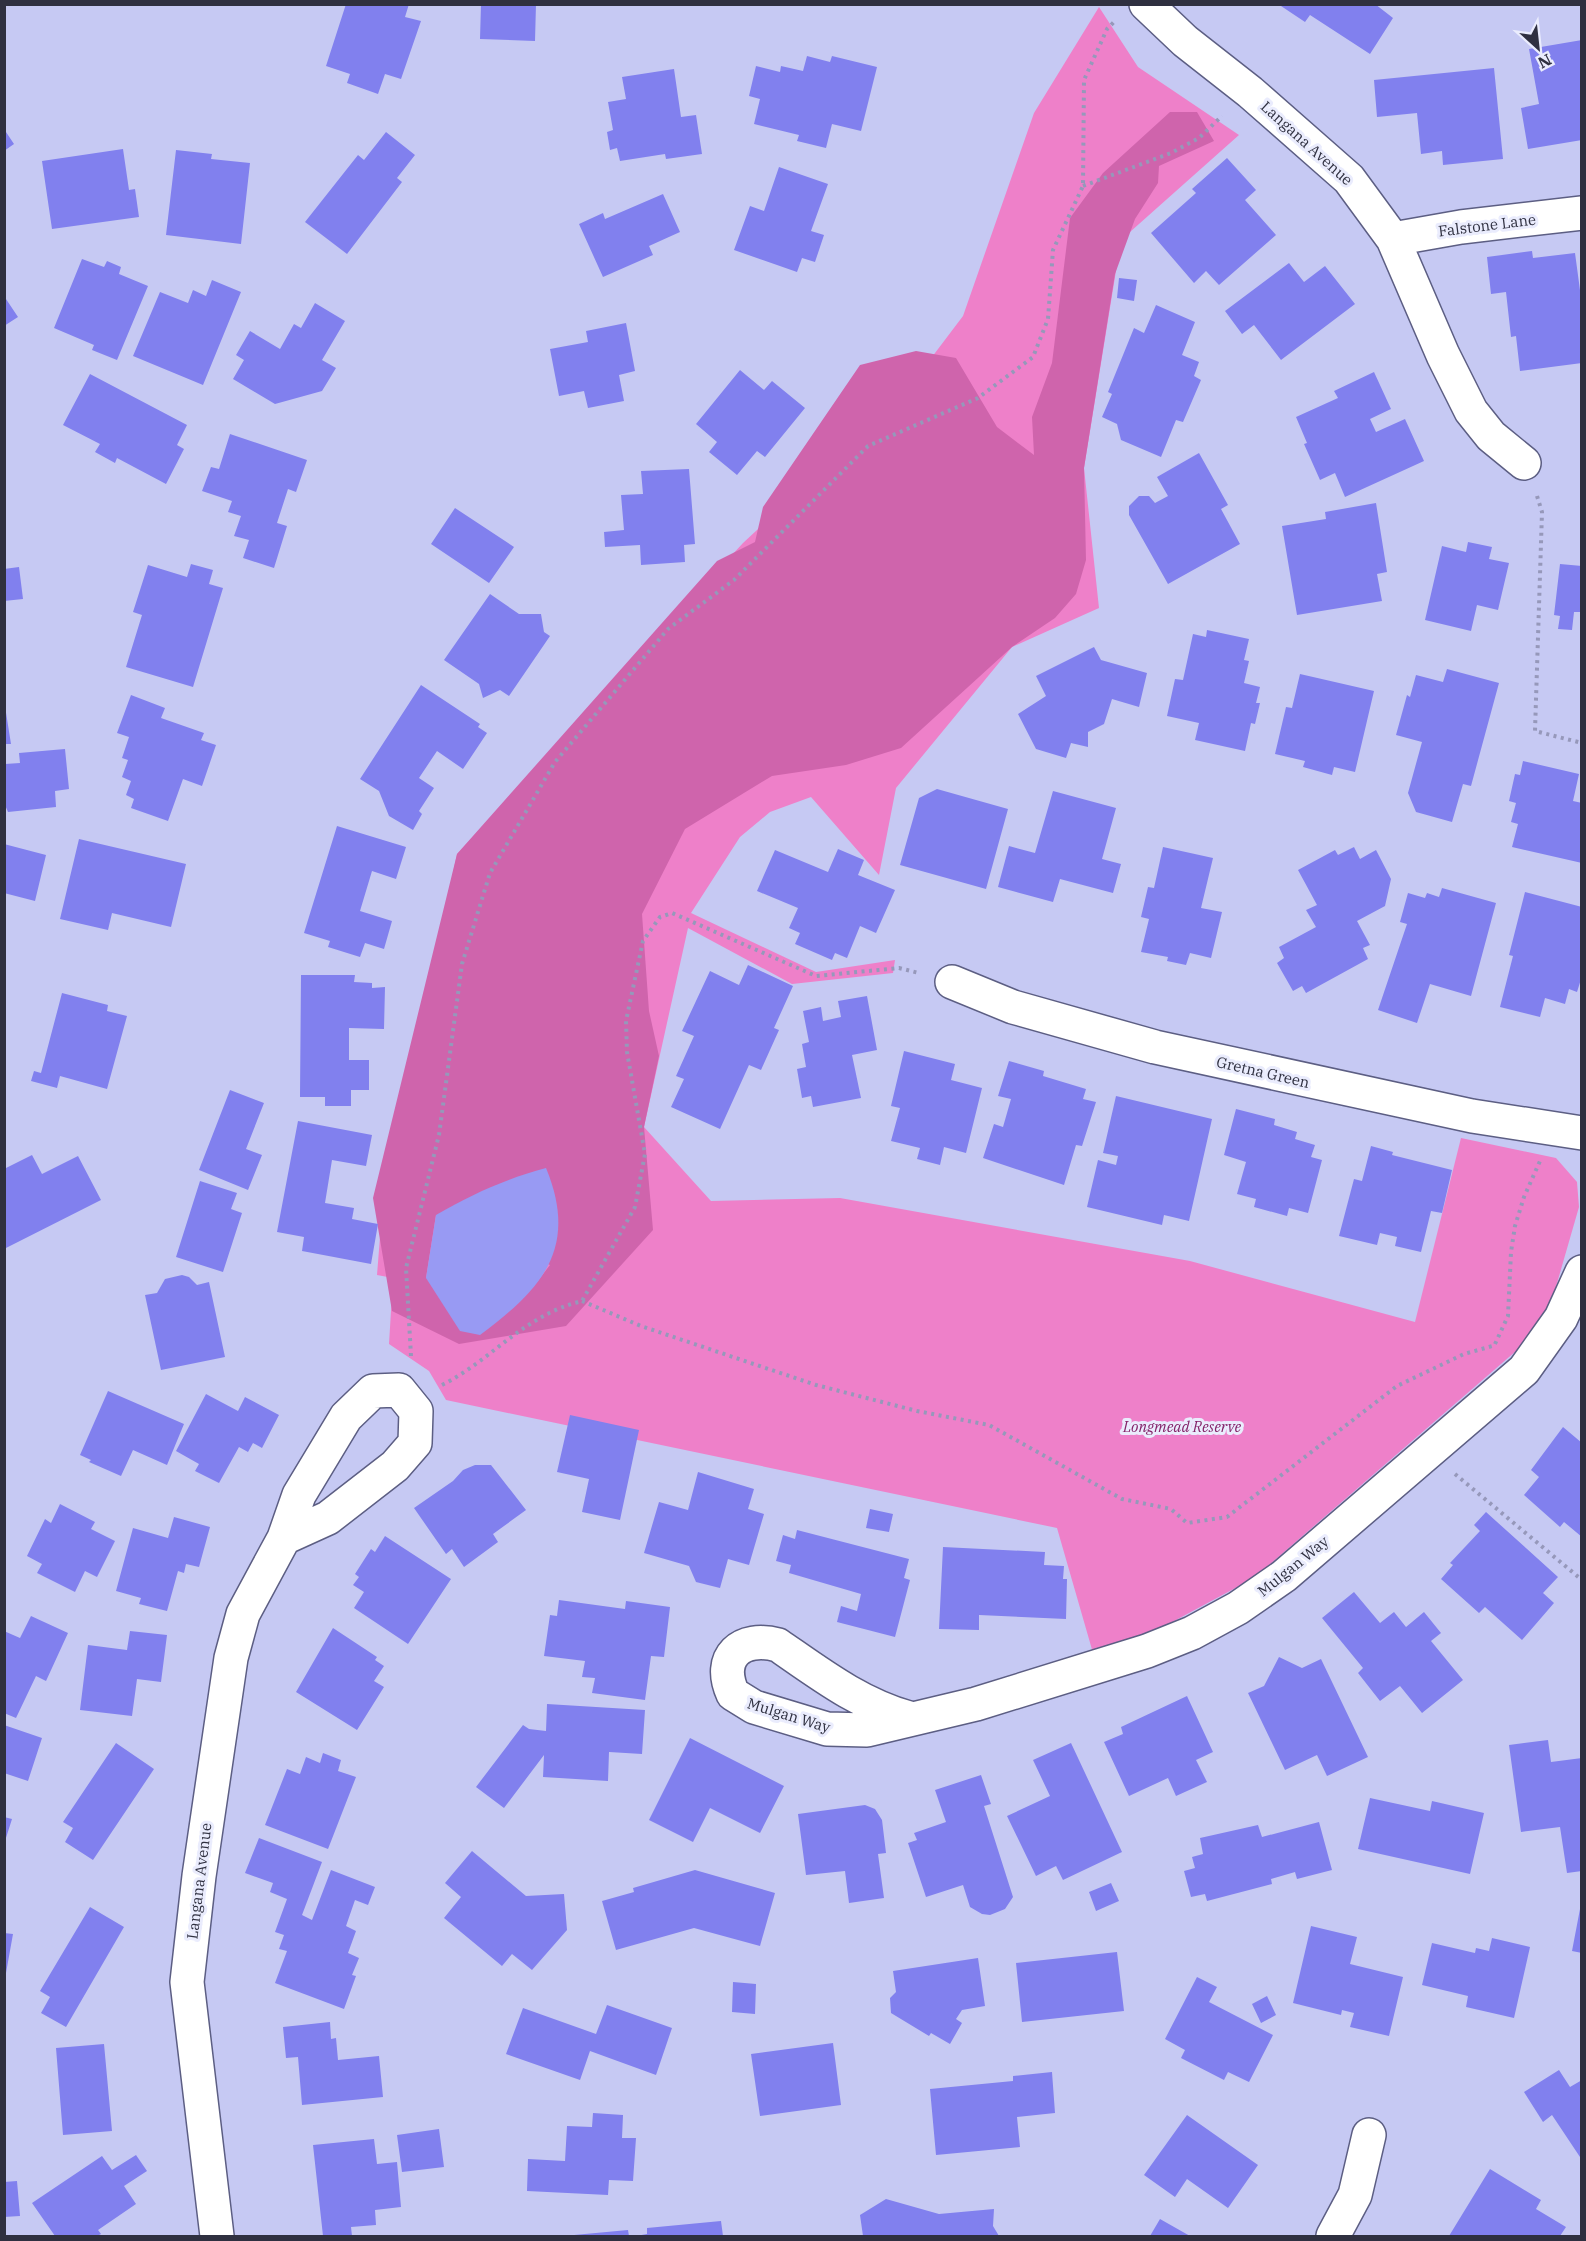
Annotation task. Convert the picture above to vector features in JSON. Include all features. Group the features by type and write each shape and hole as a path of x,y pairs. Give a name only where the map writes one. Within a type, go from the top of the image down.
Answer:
{"street":[{"name":"Langana Avenue","path":"1135,8 1185,41 1250,92 1349,178 1393,239 1443,355 1472,411 1491,436 1524,463"},
{"name":"Falstone Lane","path":"1393,239 1461,227 1581,213"},
{"name":"Gretna Green","path":"952,982 1014,1008 1155,1047 1472,1116 1581,1133"},
{"name":"Mulgan Way","path":"909,1718 882,1711 861,1700 778,1645 766,1641 743,1646 733,1653 727,1664 728,1683 733,1694 741,1701 827,1729 867,1730 909,1718 976,1704 1147,1652 1192,1633 1238,1608 1284,1576 1524,1370 1561,1318 1581,1272"},
{"name":"Langana Avenue","path":"217,2236 187,1982 199,1876 231,1658 243,1614 284,1538 299,1495 346,1417 373,1390 399,1390"},
{"path":"284,1538 328,1518 395,1466 415,1443 416,1411 399,1390"},
{"path":"1333,2236 1355,2195 1369,2135"}],"path":[{"path":"399,1390 410,1372 412,1347 406,1268 439,1135 462,964 490,873 555,762 668,629 734,580 868,446 978,398 1033,357 1048,319 1053,250 1083,186 1084,80 1107,29 1135,8"},
{"path":"1083,186 1171,153 1198,138 1250,92"},
{"path":"1524,463 1542,512 1535,731 1581,743"},
{"path":"582,1301 635,1207 645,1154 627,1052 626,1021 643,941 660,917 672,913 816,976 899,968 952,982"},
{"path":"440,1387 458,1377 509,1336 538,1318 557,1307 582,1301 641,1326 816,1385 916,1411 989,1425 1122,1498 1171,1509 1187,1523 1227,1517 1397,1386 1464,1354 1495,1344 1508,1316 1511,1252 1515,1226 1524,1197 1544,1152 1548,1127"},
{"path":"1495,1344 1524,1370"},
{"path":"1427,1451 1581,1580"}],"green space":[{"name":"Longmead Reserve","path":"1099,7 1138,67 1239,135 1121,240 1084,468 1099,608 1012,647 896,788 879,875 811,797 770,812 740,837 691,913 816,972 895,960 893,973 792,984 688,928 644,1127 711,1201 840,1198 1190,1261 1415,1322 1461,1138 1556,1158 1577,1182 1579,1207 1551,1304 1516,1351 1254,1578 1163,1627 1093,1653 1057,1528 446,1400 429,1371 389,1344 393,1278 377,1275 383,1199 457,854 743,543 907,390 963,316 1034,113"}],"shaded area":[{"path":"1170,112 1197,112 1214,141 1159,166 1158,183 1135,219 1115,274 1084,468 1086,560 1076,594 1055,618 1012,647 901,748 846,765 772,776 685,829 642,914 649,1011 659,1056 644,1127 653,1230 566,1326 459,1344 392,1311 373,1198 457,854 717,561 755,542 763,507 860,365 916,351 956,358 997,427 1034,455 1032,417 1052,363 1070,218 1103,173","holes":["436,1215 550,1265 537,1282 426,1278"]}],"water":[{"path":"546,1168 555,1196 558,1221 556,1244 549,1264 537,1283 521,1301 480,1335 460,1331 426,1278 436,1215 489,1188"}],"building":[{"path":"346,4 409,4 405,17 421,21 401,79 385,74 378,94 347,83 350,74 326,66"},
{"path":"481,4 536,4 535,41 480,39"},
{"path":"1278,4 1375,4 1393,18 1370,54 1310,15 1305,22"},
{"path":"1582,40 1582,140 1528,149 1521,108 1539,104 1529,49"},
{"path":"807,56 830,62 832,56 877,67 861,131 832,124 826,148 797,141 799,135 754,124 760,99 749,96 756,66 780,72 781,66 803,71"},
{"path":"1494,68 1503,159 1443,165 1442,151 1421,154 1417,113 1377,117 1374,80"},
{"path":"674,69 681,117 696,115 702,154 666,159 665,154 620,161 617,148 610,150 607,132 613,130 608,102 626,99 622,77"},
{"path":"4,129 14,144 4,151"},
{"path":"386,132 415,155 397,178 402,182 347,254 305,222 358,155 364,160"},
{"path":"123,149 129,190 135,189 139,217 52,229 42,161"},
{"path":"176,150 212,154 211,159 250,163 241,244 166,235"},
{"path":"1227,158 1256,190 1245,200 1276,235 1219,285 1206,271 1194,283 1151,233 1196,193 1192,189"},
{"path":"779,167 828,184 811,231 824,235 815,262 802,258 797,272 734,250 750,206 764,211"},
{"path":"663,194 680,232 649,246 653,255 603,277 579,224 603,213 605,219"},
{"path":"1532,251 1533,258 1575,253 1582,305 1582,363 1520,371 1516,336 1511,337 1506,292 1491,294 1487,257"},
{"path":"82,259 104,267 107,261 121,267 119,274 148,286 117,360 92,350 94,345 54,328"},
{"path":"1289,263 1304,282 1325,266 1355,304 1281,360 1254,325 1242,334 1225,311"},
{"path":"1119,278 1137,280 1134,301 1117,298"},
{"path":"212,280 241,292 203,385 133,356 160,292 188,303 193,290 206,296"},
{"path":"4,296 18,317 4,326"},
{"path":"315,303 345,321 322,360 336,368 322,391 275,404 233,379 244,360 236,355 250,331 280,349 294,324 301,328"},
{"path":"1156,305 1195,322 1182,355 1199,362 1194,376 1201,380 1183,422 1176,420 1161,457 1121,440 1117,424 1102,417 1112,394 1108,392 1134,328 1144,333"},
{"path":"626,323 635,371 619,375 624,401 588,408 584,391 559,396 550,349 588,342 586,331"},
{"path":"740,370 764,390 772,381 805,408 765,457 757,451 737,475 709,452 717,442 696,424"},
{"path":"1374,372 1391,409 1370,419 1376,432 1405,419 1424,461 1345,497 1335,473 1320,480 1304,444 1307,443 1296,417 1338,398 1334,391"},
{"path":"90,374 187,425 177,445 184,449 166,484 117,458 115,463 95,452 100,444 63,425"},
{"path":"230,434 307,460 296,492 288,489 277,523 287,526 274,568 243,558 249,540 234,536 241,516 228,512 232,501 202,491 211,467 219,469"},
{"path":"1199,453 1228,505 1221,509 1240,544 1168,584 1129,515 1129,506 1139,496 1149,496 1155,503 1168,496 1157,477"},
{"path":"689,469 695,544 684,545 685,562 641,565 640,545 605,547 604,532 624,530 621,495 643,494 641,471"},
{"path":"1376,503 1387,572 1377,574 1382,601 1297,615 1282,526 1326,519 1325,512"},
{"path":"455,508 514,547 489,583 431,544"},
{"path":"1468,542 1492,547 1489,559 1509,563 1498,610 1477,605 1471,631 1425,620 1442,546 1466,552"},
{"path":"191,564 213,570 209,584 223,588 193,687 126,667 142,615 133,612 148,565 187,577"},
{"path":"1560,564 1582,566 1582,612 1574,612 1572,630 1558,629 1560,616 1554,615"},
{"path":"19,567 23,599 4,601 4,569"},
{"path":"490,594 519,614 541,614 544,632 550,636 509,696 500,690 483,698 479,684 444,660"},
{"path":"1207,630 1249,639 1244,660 1249,661 1244,683 1260,687 1256,703 1260,703 1255,724 1251,723 1245,751 1195,740 1199,723 1167,716 1175,679 1183,680 1193,634 1206,637"},
{"path":"1094,647 1101,660 1147,673 1139,707 1112,699 1104,724 1088,732 1088,747 1071,743 1066,758 1036,749 1018,714 1046,696 1036,676"},
{"path":"1447,669 1499,683 1471,786 1463,784 1452,822 1416,812 1408,793 1422,742 1396,735 1407,695 1410,697 1416,675 1443,682"},
{"path":"1300,674 1374,691 1355,772 1334,767 1332,775 1303,767 1305,761 1275,754 1286,707 1292,708"},
{"path":"421,685 480,724 478,727 487,733 463,769 437,751 419,778 434,788 419,811 422,814 413,830 389,816 379,791 360,779"},
{"path":"131,695 165,708 161,718 204,733 201,740 216,745 202,786 183,779 168,821 131,808 134,799 126,795 131,781 122,777 128,760 122,758 129,737 117,733"},
{"path":"4,700 11,744 4,744"},
{"path":"65,749 69,789 55,791 56,807 8,812 5,805 5,764 20,763 19,753"},
{"path":"1523,761 1579,774 1573,801 1582,803 1582,863 1512,847 1518,824 1511,822 1516,803 1509,801 1515,774 1520,775"},
{"path":"937,789 1008,809 986,889 900,865 919,798"},
{"path":"1053,791 1116,808 1102,859 1121,864 1113,893 1060,879 1053,902 998,887 1009,846 1035,853"},
{"path":"337,826 406,847 396,879 372,871 360,911 392,921 384,949 365,943 360,957 328,947 330,941 304,933"},
{"path":"79,839 186,864 171,927 112,913 108,930 60,919"},
{"path":"4,844 46,855 35,901 4,893"},
{"path":"1163,847 1213,858 1201,908 1222,912 1211,958 1190,953 1186,965 1167,961 1168,957 1141,952 1149,919 1141,917 1148,887 1154,888"},
{"path":"1354,847 1360,859 1376,850 1391,879 1385,906 1357,921 1370,945 1363,948 1368,959 1306,993 1302,986 1293,991 1277,963 1284,958 1279,947 1316,927 1306,910 1317,905 1298,870 1335,850 1338,855"},
{"path":"838,849 864,860 858,875 895,890 876,933 860,926 847,958 835,953 832,960 795,944 800,933 789,928 798,908 757,891 775,850 828,872"},
{"path":"1442,888 1496,903 1471,996 1430,984 1417,1023 1378,1010 1407,924 1400,922 1408,893 1425,898 1427,893 1439,897"},
{"path":"1525,892 1582,907 1582,976 1577,992 1569,989 1565,1004 1545,998 1540,1017 1500,1007 1513,956 1509,955"},
{"path":"748,965 793,986 774,1028 779,1030 761,1070 749,1065 720,1129 671,1107 684,1079 676,1076 694,1036 682,1031 710,971 739,985"},
{"path":"301,975 355,975 354,982 372,983 372,988 385,987 384,1029 349,1028 349,1060 369,1060 369,1090 351,1090 351,1106 325,1106 325,1097 300,1097"},
{"path":"62,993 108,1005 107,1011 127,1016 107,1089 60,1076 57,1088 31,1081 34,1071 41,1073"},
{"path":"867,996 877,1050 852,1055 861,1098 813,1107 811,1096 802,1098 797,1069 806,1067 802,1044 809,1042 803,1011 821,1007 823,1021 841,1017 838,1001"},
{"path":"904,1051 955,1064 951,1080 982,1088 966,1153 944,1147 940,1165 917,1159 920,1148 891,1141 900,1108 891,1106"},
{"path":"1009,1061 1044,1071 1043,1076 1086,1089 1083,1099 1096,1102 1082,1146 1076,1145 1064,1185 983,1158 994,1124 1003,1127 1011,1099 998,1096"},
{"path":"230,1090 264,1103 246,1149 262,1155 248,1190 199,1170"},
{"path":"1116,1096 1212,1119 1189,1221 1164,1215 1162,1225 1087,1207 1098,1160 1116,1165 1118,1156 1103,1153"},
{"path":"1236,1109 1275,1119 1274,1125 1297,1132 1295,1139 1315,1145 1311,1157 1322,1160 1308,1213 1289,1208 1287,1216 1254,1207 1256,1199 1237,1194 1246,1162 1224,1155"},
{"path":"298,1121 372,1135 366,1166 332,1160 325,1203 354,1208 352,1219 378,1224 371,1264 302,1251 304,1237 277,1232"},
{"path":"1371,1146 1393,1152 1392,1155 1452,1170 1442,1213 1431,1211 1421,1252 1395,1246 1397,1237 1380,1233 1377,1245 1339,1236 1354,1179 1362,1181"},
{"path":"32,1155 42,1174 78,1156 101,1200 4,1249 4,1169"},
{"path":"200,1181 237,1193 231,1209 242,1213 223,1272 176,1257"},
{"path":"182,1275 189,1277 197,1285 209,1282 225,1357 161,1370 145,1295 157,1293 165,1279"},
{"path":"108,1391 184,1424 167,1465 133,1450 121,1476 89,1462 91,1460 80,1455"},
{"path":"206,1394 238,1411 245,1397 279,1415 262,1448 253,1443 248,1452 239,1447 219,1483 195,1471 199,1464 176,1451"},
{"path":"570,1415 639,1430 620,1520 582,1512 589,1479 557,1472"},
{"path":"1563,1427 1582,1443 1582,1537 1564,1522 1560,1527 1524,1495 1539,1477 1531,1470"},
{"path":"475,1465 491,1465 526,1510 493,1534 498,1542 464,1567 452,1549 446,1554 414,1508 453,1481 463,1470"},
{"path":"698,1472 754,1489 748,1509 764,1514 749,1565 728,1559 720,1588 696,1582 689,1566 644,1553 659,1502 688,1510"},
{"path":"60,1504 95,1522 91,1529 115,1541 97,1577 85,1571 75,1592 37,1573 42,1564 27,1556 45,1519 51,1523"},
{"path":"870,1509 893,1514 889,1532 866,1528"},
{"path":"1486,1512 1558,1577 1543,1593 1554,1603 1522,1640 1485,1607 1479,1613 1441,1579 1453,1565 1450,1563 1480,1531 1474,1525"},
{"path":"174,1517 210,1527 199,1567 186,1564 184,1573 178,1571 167,1611 139,1604 141,1598 116,1591 133,1528 168,1538"},
{"path":"797,1530 909,1559 904,1578 910,1580 895,1637 837,1622 841,1606 857,1611 861,1594 789,1573 791,1565 776,1561 783,1535 795,1539"},
{"path":"385,1536 451,1579 408,1644 354,1608 364,1592 353,1585 359,1577 355,1574 371,1549 375,1552"},
{"path":"943,1547 1045,1552 1044,1565 1064,1566 1063,1579 1067,1579 1066,1619 979,1615 979,1630 939,1629"},
{"path":"1354,1592 1380,1623 1394,1612 1406,1627 1424,1612 1441,1633 1431,1641 1463,1680 1422,1713 1400,1686 1380,1701 1358,1673 1363,1668 1322,1618"},
{"path":"559,1600 625,1609 626,1601 670,1607 664,1657 651,1656 645,1700 592,1693 595,1678 582,1677 585,1661 544,1656 550,1615 557,1616"},
{"path":"31,1616 68,1633 46,1681 36,1676 16,1718 4,1713 4,1631 20,1638"},
{"path":"333,1628 377,1657 375,1660 384,1666 374,1681 384,1687 357,1730 296,1692"},
{"path":"130,1631 167,1635 161,1682 137,1679 132,1716 80,1710 88,1645 127,1650"},
{"path":"1279,1657 1302,1668 1321,1659 1368,1757 1327,1776 1317,1755 1285,1770 1248,1693 1264,1686"},
{"path":"1187,1696 1213,1752 1196,1760 1207,1782 1176,1796 1168,1778 1129,1796 1104,1742 1123,1734 1121,1727"},
{"path":"547,1704 645,1710 642,1754 609,1752 608,1781 543,1777 544,1755 504,1808 476,1787 523,1725 529,1729 546,1731"},
{"path":"4,1725 42,1738 28,1781 4,1773"},
{"path":"690,1738 784,1786 760,1833 710,1808 693,1842 649,1820"},
{"path":"1548,1740 1551,1762 1582,1758 1582,1871 1567,1873 1560,1827 1521,1832 1509,1745"},
{"path":"116,1743 154,1769 93,1860 65,1842 73,1828 63,1822"},
{"path":"1071,1743 1122,1852 1063,1880 1056,1866 1036,1876 1007,1816 1050,1796 1033,1760"},
{"path":"323,1753 341,1760 338,1771 356,1777 328,1849 265,1825 287,1769 300,1774 306,1757 320,1763"},
{"path":"981,1775 991,1804 984,1806 1013,1897 1005,1909 990,1915 982,1914 970,1907 963,1885 926,1897 908,1843 917,1840 914,1833 946,1822 935,1790"},
{"path":"1370,1798 1430,1811 1432,1801 1484,1813 1470,1874 1358,1849"},
{"path":"865,1805 875,1809 882,1820 886,1853 878,1854 884,1898 849,1903 845,1871 806,1875 798,1814"},
{"path":"4,1817 12,1819 5,1841 4,1840"},
{"path":"1319,1822 1332,1870 1297,1879 1295,1872 1271,1879 1272,1884 1207,1901 1205,1894 1191,1897 1184,1871 1195,1868 1192,1857 1203,1854 1200,1838 1258,1825 1262,1837"},
{"path":"259,1838 322,1862 302,1915 312,1920 331,1870 375,1887 368,1905 355,1900 346,1926 356,1931 348,1953 359,1958 352,1975 356,1976 344,2009 275,1983 287,1951 279,1949 284,1935 275,1932 287,1899 270,1892 273,1883 245,1873"},
{"path":"472,1851 526,1896 564,1894 567,1930 532,1970 512,1954 502,1966 444,1918 461,1897 445,1883"},
{"path":"695,1870 775,1893 760,1946 694,1928 616,1950 602,1901 634,1892 633,1888"},
{"path":"1111,1883 1119,1901 1096,1911 1089,1892"},
{"path":"90,1907 124,1927 66,2027 41,2013 50,1997 40,1991"},
{"path":"1580,1909 1582,1909 1582,1953 1572,1951"},
{"path":"1311,1926 1357,1937 1350,1964 1403,1977 1389,2036 1350,2027 1354,2013 1342,2010 1341,2015 1293,2003"},
{"path":"4,1933 13,1934 6,1973 4,1973"},
{"path":"1492,1938 1530,1947 1514,2018 1466,2007 1468,1996 1422,1985 1432,1943 1475,1953 1476,1948 1489,1951"},
{"path":"1117,1952 1124,2011 1022,2022 1016,1963"},
{"path":"978,1958 985,2006 962,2010 956,2019 962,2023 950,2044 931,2033 929,2036 891,2013 890,1998 896,1992 893,1971"},
{"path":"1197,1977 1217,1987 1209,2002 1273,2035 1249,2082 1228,2072 1224,2080 1181,2058 1185,2050 1165,2039"},
{"path":"733,1982 756,1984 755,2014 732,2012"},
{"path":"1267,1996 1276,2015 1261,2023 1252,2004"},
{"path":"607,2005 672,2028 656,2075 590,2051 580,2080 506,2054 523,2008 596,2034"},
{"path":"330,2022 331,2039 336,2038 338,2060 379,2056 383,2097 302,2105 298,2057 286,2058 283,2027"},
{"path":"833,2043 841,2105 760,2116 751,2054"},
{"path":"104,2044 112,2131 63,2135 56,2048"},
{"path":"1559,2070 1570,2087 1582,2080 1580,2157 1552,2115 1543,2122 1524,2092"},
{"path":"1052,2072 1055,2113 1017,2117 1020,2147 936,2155 930,2089 1013,2081 1013,2076"},
{"path":"593,2113 623,2115 622,2138 636,2138 633,2181 609,2180 608,2195 527,2191 528,2159 565,2161 567,2126 592,2127"},
{"path":"1187,2115 1258,2165 1228,2208 1187,2179 1175,2197 1144,2175"},
{"path":"439,2129 444,2167 402,2172 397,2135"},
{"path":"374,2139 377,2164 397,2162 401,2207 375,2210 376,2225 351,2227 352,2236 323,2236 313,2145"},
{"path":"136,2155 147,2171 124,2186 136,2204 98,2230 101,2234 97,2236 55,2236 32,2203 102,2156 112,2170"},
{"path":"1490,2169 1541,2200 1536,2209 1566,2227 1560,2236 1449,2236"},
{"path":"17,2181 20,2216 4,2217 4,2182"},
{"path":"886,2199 939,2214 994,2209 993,2226 999,2236 863,2236 860,2215"},
{"path":"1160,2219 1190,2236 1150,2236"},
{"path":"721,2221 723,2236 636,2236 647,2234 647,2228"},
{"path":"628,2230 629,2236 574,2236 574,2235"}]}
